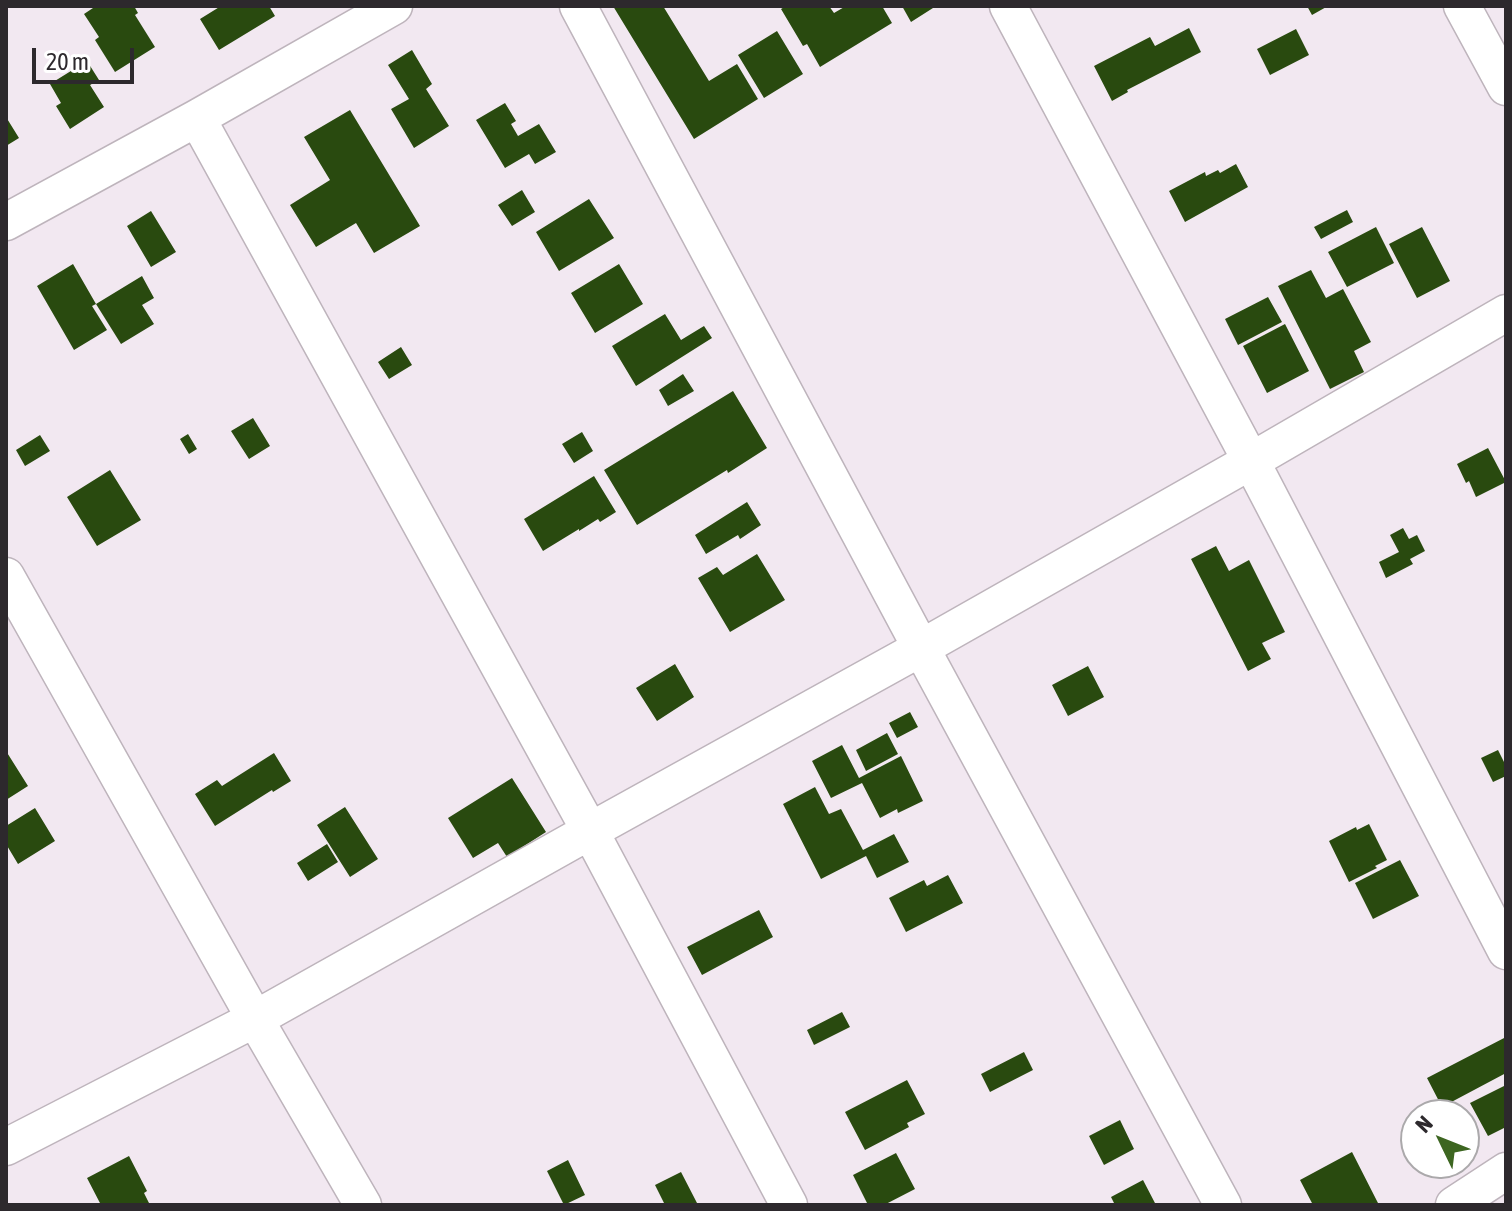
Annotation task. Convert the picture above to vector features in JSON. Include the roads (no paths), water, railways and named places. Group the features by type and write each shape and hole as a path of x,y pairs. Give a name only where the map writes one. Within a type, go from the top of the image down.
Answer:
{"street":[{"path":"6,222 394,6"},
{"path":"578,6 1223,1205"},
{"path":"1008,6 1251,461 1506,951"},
{"path":"1462,6 1506,87"},
{"path":"197,118 590,831 789,1205"},
{"path":"6,1147 255,1019 921,648 1506,313"},
{"path":"6,576 363,1205"},
{"path":"1454,1205 1506,1171"}]}
